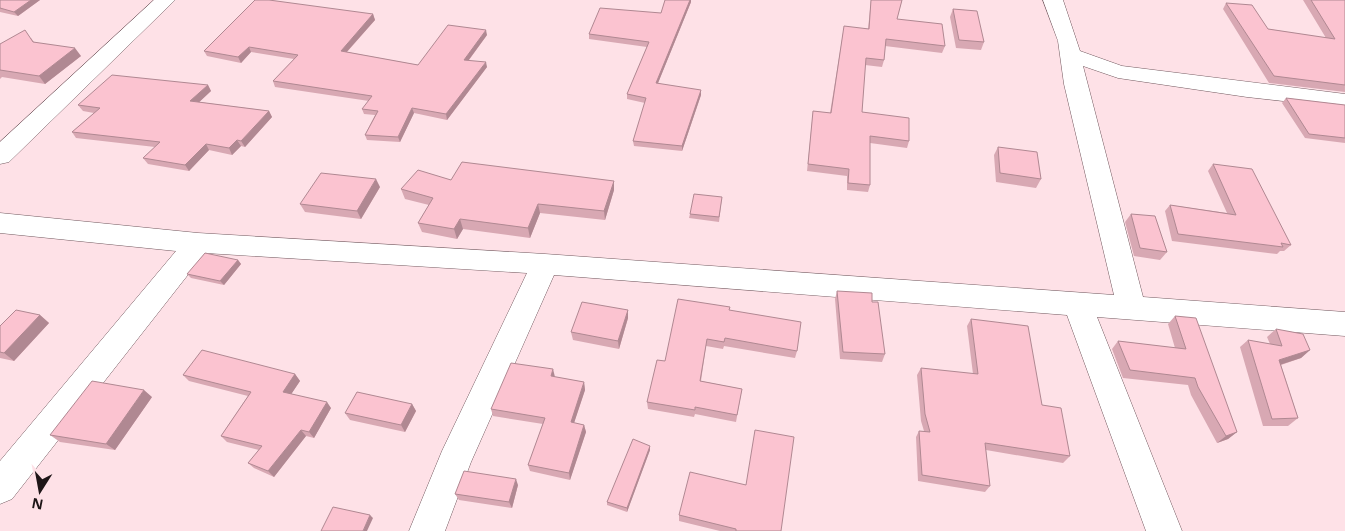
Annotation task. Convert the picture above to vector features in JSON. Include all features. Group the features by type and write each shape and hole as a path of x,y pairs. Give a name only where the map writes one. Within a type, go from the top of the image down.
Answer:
{"street":[{"path":"0,156 165,0"},
{"path":"1053,0 1068,41 1075,84 1132,309"},
{"path":"1070,54 1118,72 1247,90 1345,101"},
{"path":"1075,84 1118,72"},
{"path":"0,223 198,243 545,264 1345,324"},
{"path":"0,487 198,243"},
{"path":"427,531 454,462 545,264"},
{"path":"1077,304 1164,531"}],"building":[{"path":"0,0 31,0 14,12 0,8"},
{"path":"255,0 269,0 373,14 341,51 418,65 448,25 486,30 464,60 486,62 446,114 412,108 398,137 365,135 378,111 362,109 372,96 273,81 298,55 249,47 238,57 204,51"},
{"path":"665,0 690,0 656,83 701,90 682,146 633,141 646,98 627,94 649,42 589,34 600,8 661,13"},
{"path":"871,0 902,0 897,19 942,24 945,46 886,39 884,60 866,58 862,112 909,118 909,141 870,136 870,185 848,183 849,169 808,164 813,111 831,113 844,26 869,29"},
{"path":"1311,0 1345,0 1345,85 1274,76 1226,3 1252,5 1268,29 1335,39"},
{"path":"953,9 977,11 984,42 959,40"},
{"path":"25,30 33,42 75,48 39,76 0,70 0,44"},
{"path":"112,75 208,85 190,101 269,111 241,141 237,140 229,148 206,144 185,165 143,158 160,142 72,132 100,108 78,105"},
{"path":"1286,98 1345,105 1345,138 1309,134"},
{"path":"998,147 1037,152 1041,179 1000,173"},
{"path":"462,162 614,181 604,211 538,204 528,228 460,219 454,229 418,223 433,198 401,189 418,170 451,180"},
{"path":"1213,164 1252,169 1291,245 1281,243 1283,247 1178,234 1170,205 1236,215"},
{"path":"321,173 376,179 357,211 300,204"},
{"path":"694,194 722,197 719,217 690,214"},
{"path":"1131,214 1155,216 1167,252 1140,248"},
{"path":"205,253 238,260 220,281 187,274"},
{"path":"837,291 872,293 872,302 878,302 885,354 843,352"},
{"path":"678,299 730,307 729,310 801,322 797,351 725,338 724,342 707,339 700,381 742,389 737,415 695,407 695,410 647,402 657,360 665,361"},
{"path":"582,302 628,310 618,341 571,332"},
{"path":"16,310 40,315 4,353 0,352 0,326"},
{"path":"1175,316 1196,318 1237,432 1226,436 1198,387 1195,378 1130,370 1118,341 1186,349"},
{"path":"971,319 1028,326 1042,405 1061,408 1070,456 985,443 990,486 922,475 919,431 930,432 925,414 921,368 978,374"},
{"path":"1276,329 1303,334 1310,350 1279,360 1298,418 1272,419 1248,340 1282,346"},
{"path":"202,350 295,374 283,392 327,402 309,432 301,430 268,471 248,463 262,446 221,436 251,392 183,375"},
{"path":"511,363 553,369 551,376 584,382 571,422 584,425 569,473 528,465 545,418 491,409"},
{"path":"92,381 144,390 106,444 50,435"},
{"path":"357,392 412,404 401,425 345,413"},
{"path":"755,430 794,437 781,531 736,531 736,529 679,515 690,472 746,485"},
{"path":"633,439 650,446 627,508 607,502"},
{"path":"464,471 516,479 509,502 455,494"},
{"path":"333,507 370,515 363,531 321,531"}]}
